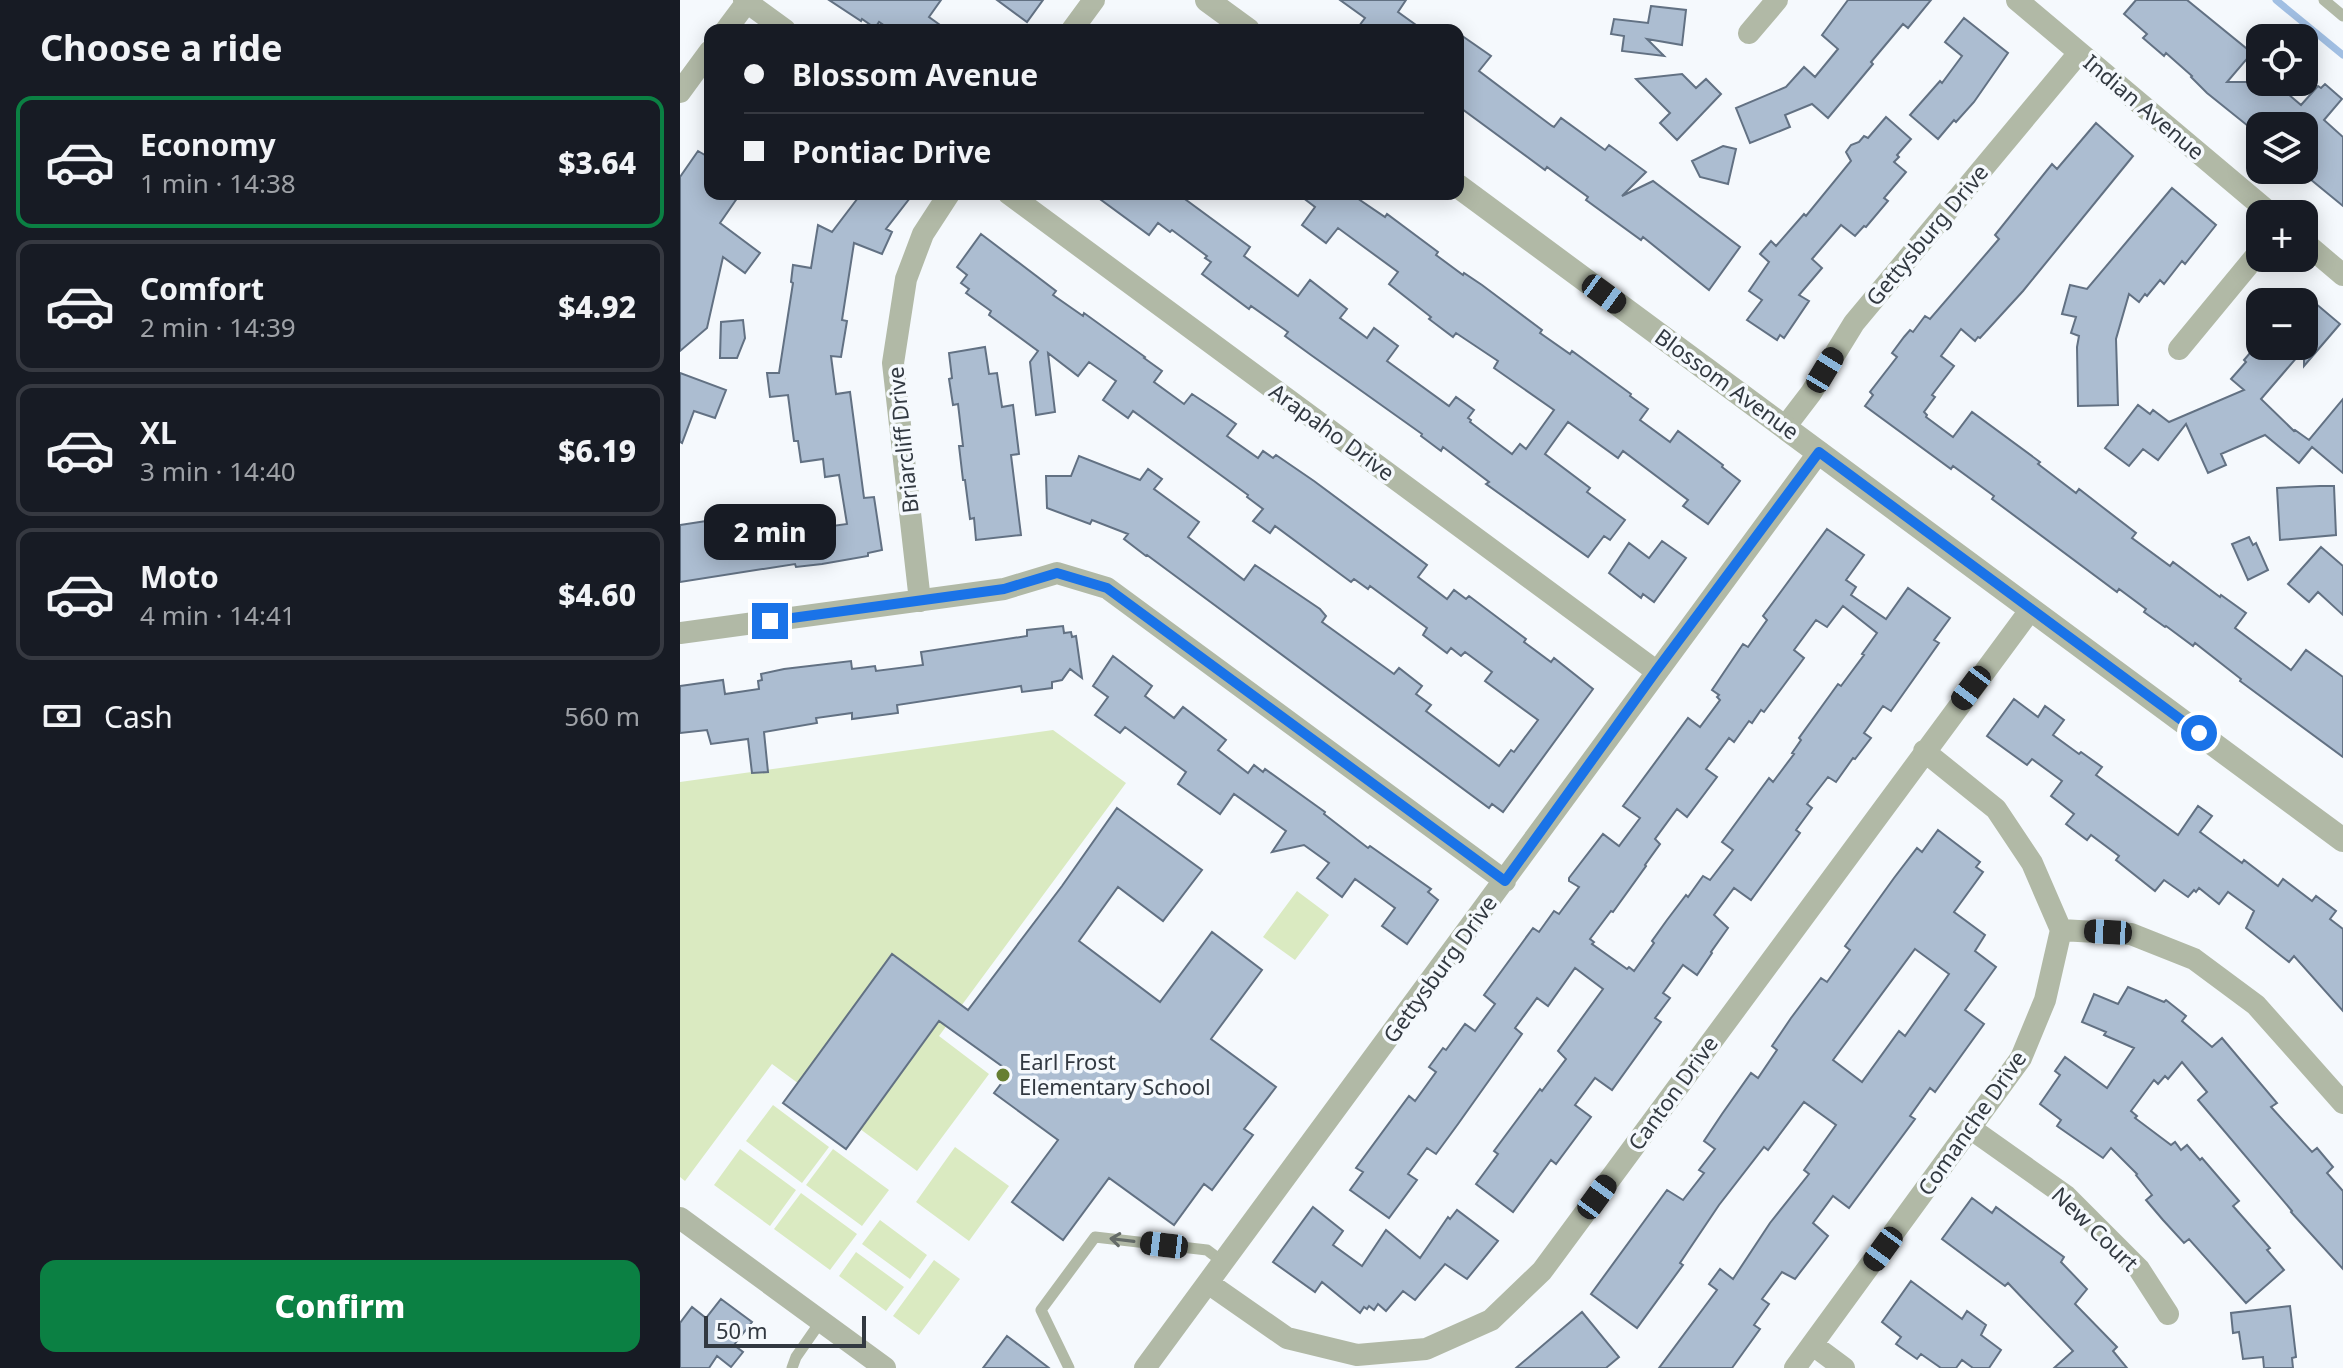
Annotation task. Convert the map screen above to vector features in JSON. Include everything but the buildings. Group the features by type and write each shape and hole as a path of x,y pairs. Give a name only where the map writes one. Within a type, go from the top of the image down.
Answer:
{"street":[{"path":"1076,24 1094,0"},
{"path":"1207,0 1240,24"},
{"path":"1749,33 1777,0"},
{"name":"Indian Avenue","path":"2017,0 2254,200"},
{"path":"730,24 746,1 777,24"},
{"name":"Gettysburg Drive","path":"1785,427 1811,393 1854,323 2079,53"},
{"path":"680,92 704,59"},
{"name":"Blossom Avenue","path":"1464,190 2343,840"},
{"name":"Briarcliff Drive","path":"920,601 893,363 906,279 923,234 945,200"},
{"name":"Arapaho Drive","path":"1017,200 1656,671"},
{"path":"2318,254 2343,275"},
{"path":"2179,349 2246,268"},
{"name":"Gettysburg Drive","path":"1145,1368 1819,452"},
{"path":"680,633 1004,589 1057,573 1107,588 1505,881"},
{"name":"Canton Drive","path":"1208,1283 1287,1338 1357,1355 1426,1349 1491,1320 1542,1271 2031,609"},
{"path":"1924,751 1996,809 2032,863 2061,930 2131,934 2194,959 2256,1005 2343,1103"},
{"name":"Comanche Drive","path":"1795,1368 2021,1058 2045,1000 2061,930"},
{"name":"New Court","path":"1970,1128 2066,1196 2139,1269 2168,1314"},
{"path":"683,1227 885,1368"},
{"path":"1813,1345 1844,1368"}],"lane":[{"path":"2324,0 2343,16"},
{"path":"1069,1368 1041,1310 1095,1237 1207,1250 1223,1262"},
{"path":"794,1362 821,1321"}],"green space":[{"path":"1053,730 1126,783 939,1036 989,1074 917,1171 772,1064 685,1181 680,1177 680,782"},
{"path":"1297,891 1329,915 1295,960 1263,937"},
{"path":"773,1105 829,1147 802,1183 746,1141"},
{"path":"955,1147 1009,1186 969,1241 916,1202"},
{"path":"740,1149 796,1190 770,1226 714,1185"},
{"path":"833,1149 889,1190 862,1226 806,1185"},
{"path":"801,1193 857,1234 830,1270 774,1229"},
{"path":"880,1220 927,1255 910,1279 862,1244"},
{"path":"856,1252 904,1287 886,1311 839,1276"},
{"path":"934,1260 960,1279 919,1335 893,1316"}],"waterway":[{"path":"2276,0 2343,55"}],"place":[{"name":"Earl Frost Elementary School","path":"1003,1075"}],"route":[{"path":"770,621 1004,589 1057,573 1107,588 1505,881 1819,452 2199,733"}]}
